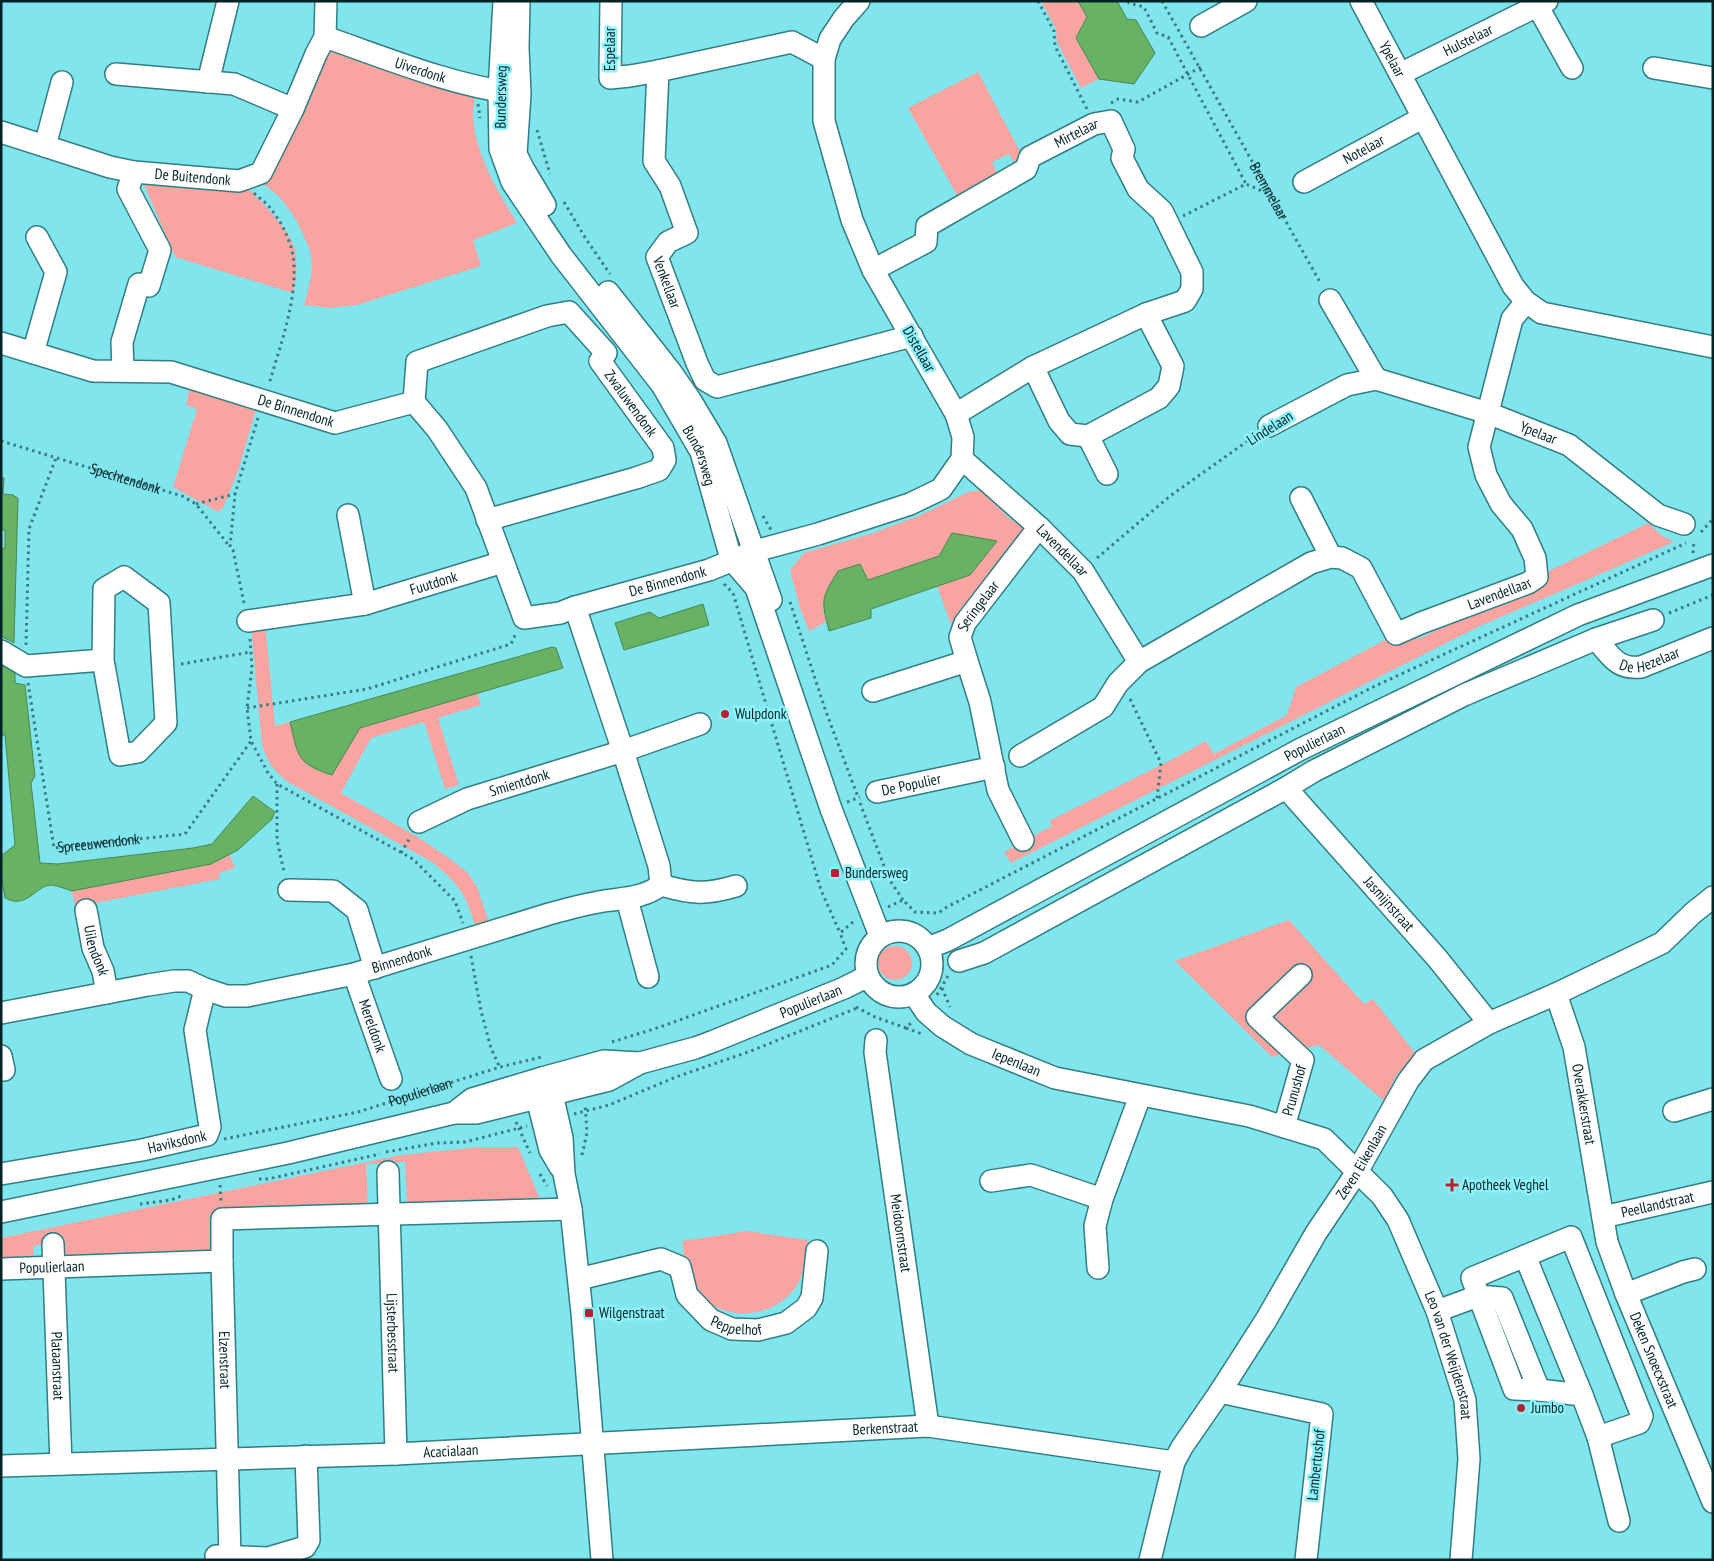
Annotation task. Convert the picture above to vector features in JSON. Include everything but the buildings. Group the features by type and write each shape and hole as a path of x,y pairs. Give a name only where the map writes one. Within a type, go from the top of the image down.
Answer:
{"street":[{"path":"208,82 228,1"},
{"name":"De Buitendonk","path":"1,132 110,167 134,172 239,181 261,173 293,109 325,37 326,1"},
{"name":"Bundersweg","path":"504,1 509,92 516,154 537,193 572,245 671,372 716,443 843,804 886,934"},
{"name":"Bundersweg","path":"519,1 518,48 500,149 512,182 561,255 662,385 701,452 732,560 756,588 831,809 886,934"},
{"name":"Espelaar","path":"611,1 610,78 658,71"},
{"name":"Distellaar","path":"859,1 844,18 830,39 824,59 824,121 852,220 872,270 956,414 963,437 962,460"},
{"path":"1202,26 1246,1"},
{"name":"Ypelaar","path":"1361,1 1513,286 1526,302 1542,313 1713,346"},
{"name":"Hulstelaar","path":"1400,74 1542,4 1572,68"},
{"name":"Uiverdonk","path":"325,37 442,77 509,92"},
{"path":"658,71 792,42 824,59"},
{"path":"1654,68 1713,78"},
{"name":"Venkellaar","path":"658,71 654,160 670,186 687,234 668,242 658,257 705,380 716,387 912,336"},
{"path":"116,74 234,84 293,109"},
{"path":"45,146 62,82"},
{"name":"Notelaar","path":"1304,182 1422,118"},
{"name":"Mirtelaar","path":"872,270 926,242 927,226 1026,169 1030,157 1092,119 1111,120 1124,148 1122,158 1138,189 1162,212 1192,272 1192,290 1185,301 1146,314 1033,367 956,414"},
{"path":"123,370 122,342 139,284 149,286 160,250 128,189 134,172"},
{"path":"1,344 33,354 56,272 37,237"},
{"path":"1330,300 1376,379"},
{"path":"1488,413 1512,319 1526,302"},
{"name":"Zwaluwendonk","path":"414,402 417,362 547,316 570,312 606,353 600,361 662,448 665,460 659,470 487,520"},
{"path":"1033,367 1059,421 1070,434 1088,436 1159,398 1169,386 1173,366 1146,314"},
{"name":"De Binnendonk","path":"33,354 93,371 171,372 334,423 414,402"},
{"name":"Lindelaan","path":"1269,426 1347,385 1376,379 1488,413"},
{"path":"414,402 437,429 476,488 524,618"},
{"name":"Ypelaar","path":"1488,413 1568,445 1658,515 1689,532"},
{"name":"Lavendellaar","path":"1331,557 1342,558 1361,568 1396,634 1528,583 1536,577 1535,558 1522,529 1501,504 1486,475 1479,447 1488,413"},
{"path":"1088,436 1106,474"},
{"path":"732,560 910,504 941,489 962,460"},
{"name":"Lavendellaar","path":"962,460 1039,527 1082,570 1139,662"},
{"path":"1020,756 1103,707 1120,681 1139,662 1311,563 1331,557 1301,498"},
{"path":"348,515 365,604"},
{"name":"Seringelaar","path":"967,661 960,637 965,623 1039,527"},
{"name":"De Binnendonk","path":"524,618 560,613 575,607 709,570 732,560"},
{"name":"Fuutdonk","path":"248,621 365,604 503,562"},
{"name":"Populierlaan","path":"928,948 954,937 1318,741 1578,615 1713,565"},
{"path":"124,577 159,603 166,723 138,752 120,755 103,660 104,589 124,577"},
{"path":"575,607 659,866 661,885 683,892 711,893 736,886"},
{"name":"Populierlaan","path":"958,961 984,953 1314,772 1464,696 1596,639 1653,620"},
{"name":"De Hezelaar","path":"1596,639 1618,664 1629,668 1641,667 1713,638"},
{"path":"1,651 25,665 103,660"},
{"path":"873,691 967,661 980,702 998,790 1023,840"},
{"path":"623,751 700,723"},
{"name":"Smientdonk","path":"418,822 467,799 623,751"},
{"name":"De Populier","path":"877,792 994,767"},
{"name":"Jasmijnstraat","path":"1286,788 1437,958 1489,1023"},
{"name":"Binnendonk","path":"1,1013 174,981 188,981 226,996 247,996 354,974 576,907 627,899 652,892 661,885"},
{"path":"289,890 333,891 357,910 375,968"},
{"name":"Zeven Eikenlaan","path":"1150,1560 1174,1462 1182,1447 1266,1320 1316,1233 1357,1172 1408,1081 1424,1060 1489,1023 1556,994 1662,943 1693,913 1713,897"},
{"path":"627,899 648,977"},
{"name":"Uilendonk","path":"86,910 94,948 103,971 106,993"},
{"path":"902,931 913,934 922,940 928,948 932,969 928,979 914,994 903,997 892,996 882,993 873,985 865,965 867,954 872,944 886,934 902,931"},
{"name":"Mereldonk","path":"354,974 391,1078"},
{"name":"Prunushof","path":"1284,1127 1303,1060 1257,1018 1301,975"},
{"name":"Populierlaan","path":"1,1212 288,1154 454,1113 476,1113 544,1090 609,1080 640,1063 714,1041 844,988 868,976"},
{"name":"Haviksdonk","path":"1,1174 142,1150 207,1135 210,1128 195,1030 205,989"},
{"name":"Iepenlaan","path":"914,994 926,1012 942,1026 972,1044 1055,1078 1249,1116 1324,1139 1357,1172"},
{"name":"Overakkerstraat","path":"1556,994 1574,1047 1603,1217"},
{"name":"Meidoornstraat","path":"876,1040 875,1052 928,1426"},
{"path":"544,1090 562,1138 564,1174 571,1209 594,1444 602,1560"},
{"path":"1098,1268 1095,1226 1102,1198 1140,1096"},
{"path":"1674,1111 1713,1099"},
{"name":"Lijsterbesstraat","path":"388,1172 396,1454"},
{"name":"Leo van der Weijdenstraat","path":"1357,1172 1382,1196 1398,1220 1437,1311 1466,1400 1469,1459 1462,1560"},
{"path":"991,1180 1031,1175 1102,1198"},
{"name":"Peellandstraat","path":"1603,1217 1713,1192"},
{"path":"222,1261 222,1219 571,1209"},
{"name":"Deken Snoecxstraat","path":"1603,1217 1607,1242 1626,1294 1713,1502"},
{"path":"1478,1296 1472,1278 1571,1237 1642,1416 1639,1423 1598,1438"},
{"name":"Plataanstraat","path":"53,1244 61,1464"},
{"name":"Peppelhof","path":"579,1279 661,1259 680,1267 687,1295 711,1320 732,1328 758,1330 786,1323 806,1308 812,1298 818,1251"},
{"path":"1525,1256 1598,1438 1619,1521"},
{"name":"Populierlaan","path":"1,1269 222,1261"},
{"name":"Elzenstraat","path":"222,1261 228,1459"},
{"path":"1626,1294 1695,1269"},
{"path":"1437,1311 1478,1296 1502,1298 1538,1390 1582,1395"},
{"name":"Lambertushof","path":"1220,1392 1322,1414 1306,1560"},
{"name":"Berkenstraat","path":"594,1444 928,1426 1174,1462"},
{"name":"Acacialaan","path":"1,1466 396,1454 594,1444"},
{"path":"228,1459 222,1557 268,1558 305,1547 309,1540 306,1456"}],"path":[{"path":"1038,1 1054,31 1055,46 1092,119 1118,99 1138,102 1201,67"},
{"path":"1128,1 1129,3 1144,7 1157,33 1168,37 1246,184 1272,196"},
{"name":"Bremmelaar","path":"1162,1 1201,67 1330,300"},
{"path":"246,179 256,195 270,207 283,227 294,263 290,307 235,494 230,546 233,550 248,621 252,668 247,708 251,741 268,773 277,784 413,859 455,901 468,940 481,1011 491,1048 500,1067"},
{"path":"1172,232 1181,225 1183,216 1246,184"},
{"name":"Lindelaan","path":"1082,570 1170,496 1269,426"},
{"name":"Spechtendonk","path":"1,442 182,496 196,504 230,546"},
{"name":"Spreeuwendonk","path":"56,458 29,529 25,665 54,848 185,834 251,741"},
{"path":"196,504 235,494"},
{"path":"1689,532 1713,519"},
{"path":"1653,620 1712,595"},
{"path":"247,708 367,689 511,644 524,618"},
{"path":"163,667 251,652"},
{"path":"1120,681 1161,763 1157,798"},
{"path":"277,784 277,840 289,890"},
{"name":"De Populier","path":"843,804 877,792"},
{"name":"Populierlaan","path":"605,1044 660,1027 832,966"},
{"name":"Populierlaan","path":"221,1139 358,1112 500,1067 545,1056"}],"shaded area":[{"path":"1041,1 1078,1 1087,17 1076,38 1099,79 1081,88 1057,42 1056,29"},
{"path":"1078,1 1117,1 1127,19 1136,20 1155,53 1134,84 1099,79 1076,38 1087,17"},
{"path":"347,51 475,96 473,116 479,147 489,174 517,223 473,240 481,266 357,305 331,308 304,305 311,275 312,262 310,250 298,223 288,207 260,182 325,58 332,52"},
{"path":"978,72 1025,161 1016,166 1009,154 992,162 998,176 958,197 908,108"},
{"path":"142,180 247,187 275,217 293,243 296,256 296,278 293,293 175,257"},
{"path":"190,385 257,406 238,471 223,508 218,512 173,487 197,409 186,405"},
{"path":"1,477 4,478 3,494 13,495 18,498 14,643 1,636 1,549 5,548 5,530 1,530"},
{"path":"981,490 1010,519 1029,530 952,627 937,586 970,575 939,556 868,580 860,564 823,607 826,622 809,631 800,608 790,570 804,553 873,533 921,515 968,492"},
{"path":"1648,523 1661,535 1674,542 1480,626 1011,863 1004,852 1052,826 1049,821 1206,741 1214,754 1287,715 1296,687 1387,639 1420,638 1442,628 1445,618 1545,573"},
{"path":"952,533 997,541 970,575 871,609 871,618 829,631 824,600 828,588 838,571 860,564 868,580 939,556"},
{"path":"703,604 709,625 624,650 615,623 650,612 659,618"},
{"path":"265,624 275,726 290,722 301,757 312,767 332,775 360,728 477,693 481,705 438,718 459,785 445,789 424,722 371,738 341,793 419,838 468,873 477,887 491,928 477,932 470,909 462,892 432,862 288,782 272,766 266,757 262,745 251,626"},
{"path":"552,647 556,648 563,668 360,728 332,775 312,767 305,762 298,751 290,722"},
{"path":"1,665 15,671 15,683 25,685 35,776 31,783 40,863 58,864 193,848 212,844 253,796 275,812 272,819 238,850 211,864 72,891 52,885 46,886 20,901 5,898 1,872 1,856 15,845 5,735 1,735"},
{"path":"230,855 235,868 219,873 220,879 75,907 72,891 211,864"},
{"path":"1289,920 1364,1004 1373,999 1418,1057 1397,1074 1384,1101 1319,1045 1272,1057 1175,961"},
{"path":"895,946 907,951 912,963 907,975 895,980 883,975 878,963 883,951"},
{"path":"480,1147 518,1147 542,1204 407,1207 405,1162 366,1164 368,1208 241,1213 218,1253 62,1264 61,1242 33,1246 34,1264 1,1265 1,1238 401,1155"},
{"path":"747,1231 808,1240 805,1264 796,1287 786,1299 773,1307 758,1312 728,1312 702,1297 693,1285 684,1258 682,1241"}],"place":[{"name":"Wulpdonk","path":"725,714"},
{"name":"Bundersweg","path":"835,873"},
{"name":"Apotheek Veghel","path":"1452,1185"},
{"name":"Wilgenstraat","path":"589,1313"},
{"name":"Jumbo","path":"1521,1408"}]}
